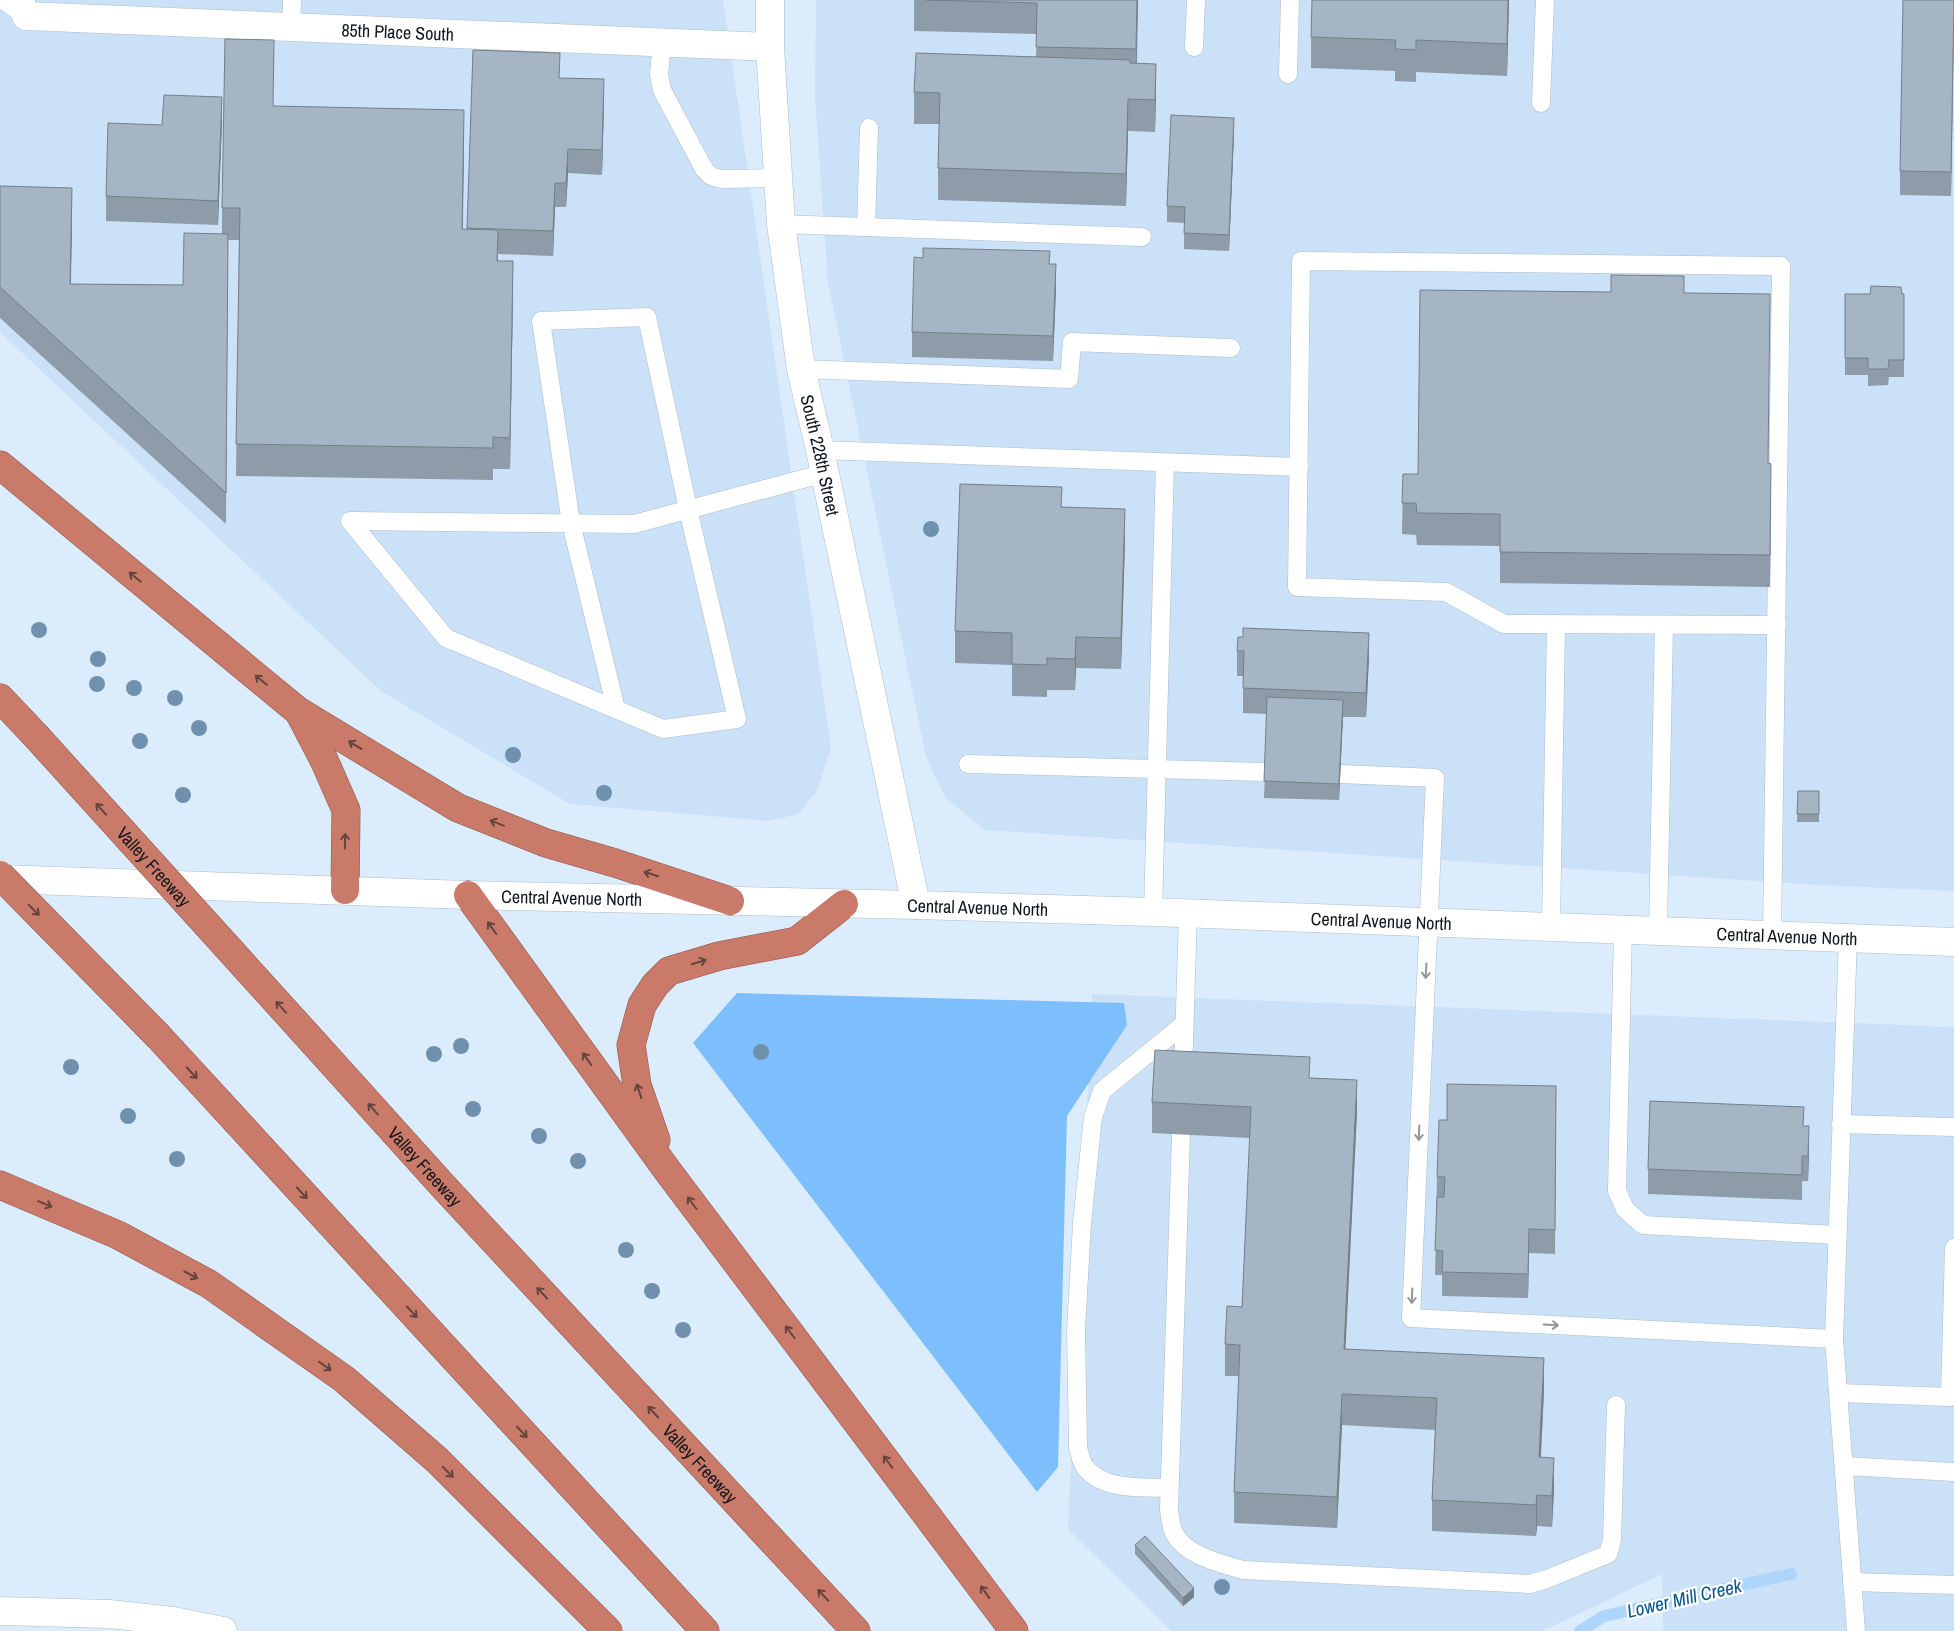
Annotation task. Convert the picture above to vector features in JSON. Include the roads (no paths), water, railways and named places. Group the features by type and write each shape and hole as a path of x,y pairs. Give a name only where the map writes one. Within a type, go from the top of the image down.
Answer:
{"highway":[{"path":"0,465 298,711 458,808 546,843 615,863 730,901"},
{"name":"Valley Freeway","path":"0,698 443,1186 856,1631"},
{"path":"298,711 324,760 346,810 345,890"},
{"path":"0,877 159,1037 705,1631"},
{"path":"468,895 667,1170 1014,1631"},
{"path":"667,1170 637,1085 631,1045 642,1005 651,991 669,971 719,956 797,941 844,904"},
{"path":"0,1184 118,1236 209,1284 344,1379 437,1460 608,1631"}],"main road":[{"name":"South 228th Street","path":"770,0 770,47 781,224 801,369 823,462 916,904"},
{"name":"85th Place South","path":"26,8 291,28 770,47"},
{"name":"Central Avenue North","path":"0,877 468,895 916,904 1188,913 1954,942"},
{"path":"0,1611 109,1614 174,1621 223,1631"}],"lane":[{"path":"4,0 26,8"},
{"path":"291,28 292,0"},
{"path":"1194,47 1196,0"},
{"path":"1288,74 1290,0"},
{"path":"1541,103 1545,0"},
{"path":"662,42 660,75 662,90 704,169 711,176 722,179 778,178"},
{"path":"866,227 869,128"},
{"path":"781,224 1142,237"},
{"path":"1772,936 1777,625 1781,266 1301,261 1297,587 1446,592 1504,624 1777,625"},
{"path":"616,709 572,523 541,321 647,317 688,509 737,719 663,729 446,638 350,521 572,523 634,524 688,509 823,462 1165,462 1299,467"},
{"path":"801,369 1070,379 1072,342 1231,348"},
{"path":"1153,912 1165,462"},
{"path":"1551,927 1556,624"},
{"path":"1658,931 1664,625"},
{"path":"968,764 1265,772"},
{"path":"1340,774 1435,778 1411,1318 1834,1339"},
{"path":"1183,1082 1188,913"},
{"path":"1623,930 1617,1190 1624,1209 1643,1225 1837,1235"},
{"path":"1848,938 1834,1339 1856,1631"},
{"path":"1169,1488 1117,1485 1095,1477 1084,1466 1078,1448 1076,1330 1082,1223 1093,1117 1102,1091 1184,1024"},
{"path":"1841,1124 1954,1127"},
{"path":"1181,1134 1169,1510 1174,1533 1189,1550 1219,1563 1243,1570 1530,1584 1547,1579 1608,1554 1612,1540 1616,1405"},
{"path":"1838,1393 1950,1397 1954,1248"},
{"path":"1844,1466 1954,1472"},
{"path":"1852,1582 1954,1585"}],"waterway":[{"name":"Lower Mill Creek","path":"1580,1631 1604,1616 1791,1574"}]}
